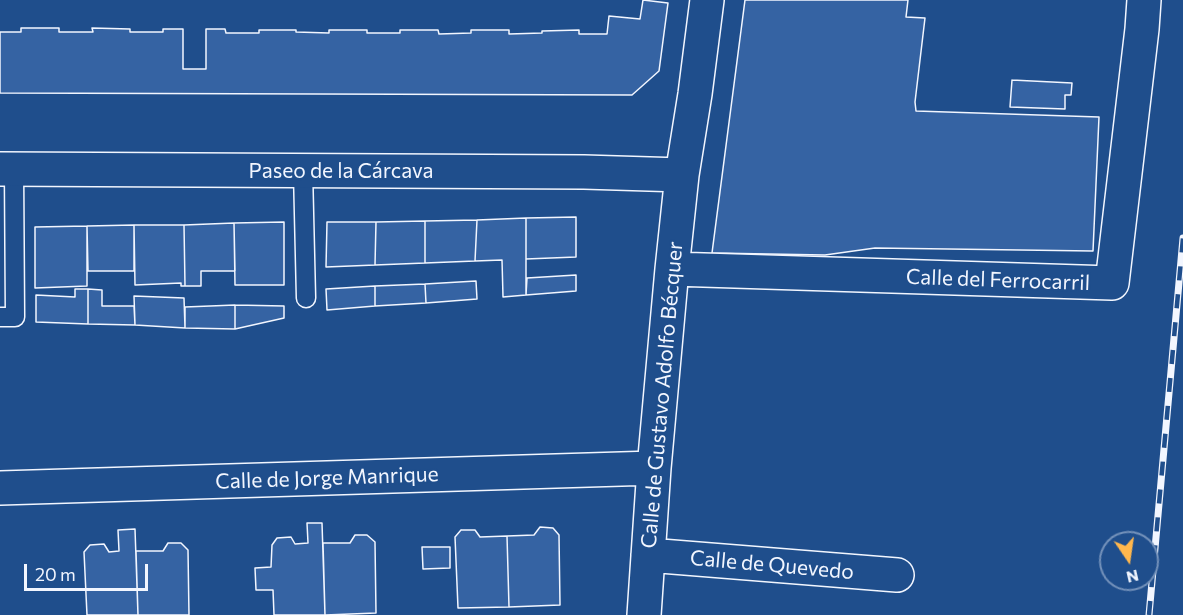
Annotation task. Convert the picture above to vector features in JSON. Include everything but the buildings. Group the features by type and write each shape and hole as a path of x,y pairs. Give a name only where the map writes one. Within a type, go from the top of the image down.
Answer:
{"street":[{"name":"Calle de Gustavo Adolfo Bécquer","path":"644,615 654,468 672,269 682,175 707,0"},
{"name":"Calle del Ferrocarril","path":"672,269 1112,283 1144,0"},
{"name":"Paseo de la Cárcava","path":"7,169 573,172 682,175"},
{"name":"Calle de Jorge Manrique","path":"0,488 654,468"},
{"name":"Calle de Quevedo","path":"648,555 897,575"}],"lane":[{"path":"0,317 15,317 7,169"},
{"path":"303,171 306,298"}],"railway":[{"path":"1149,615 1183,238"}]}
